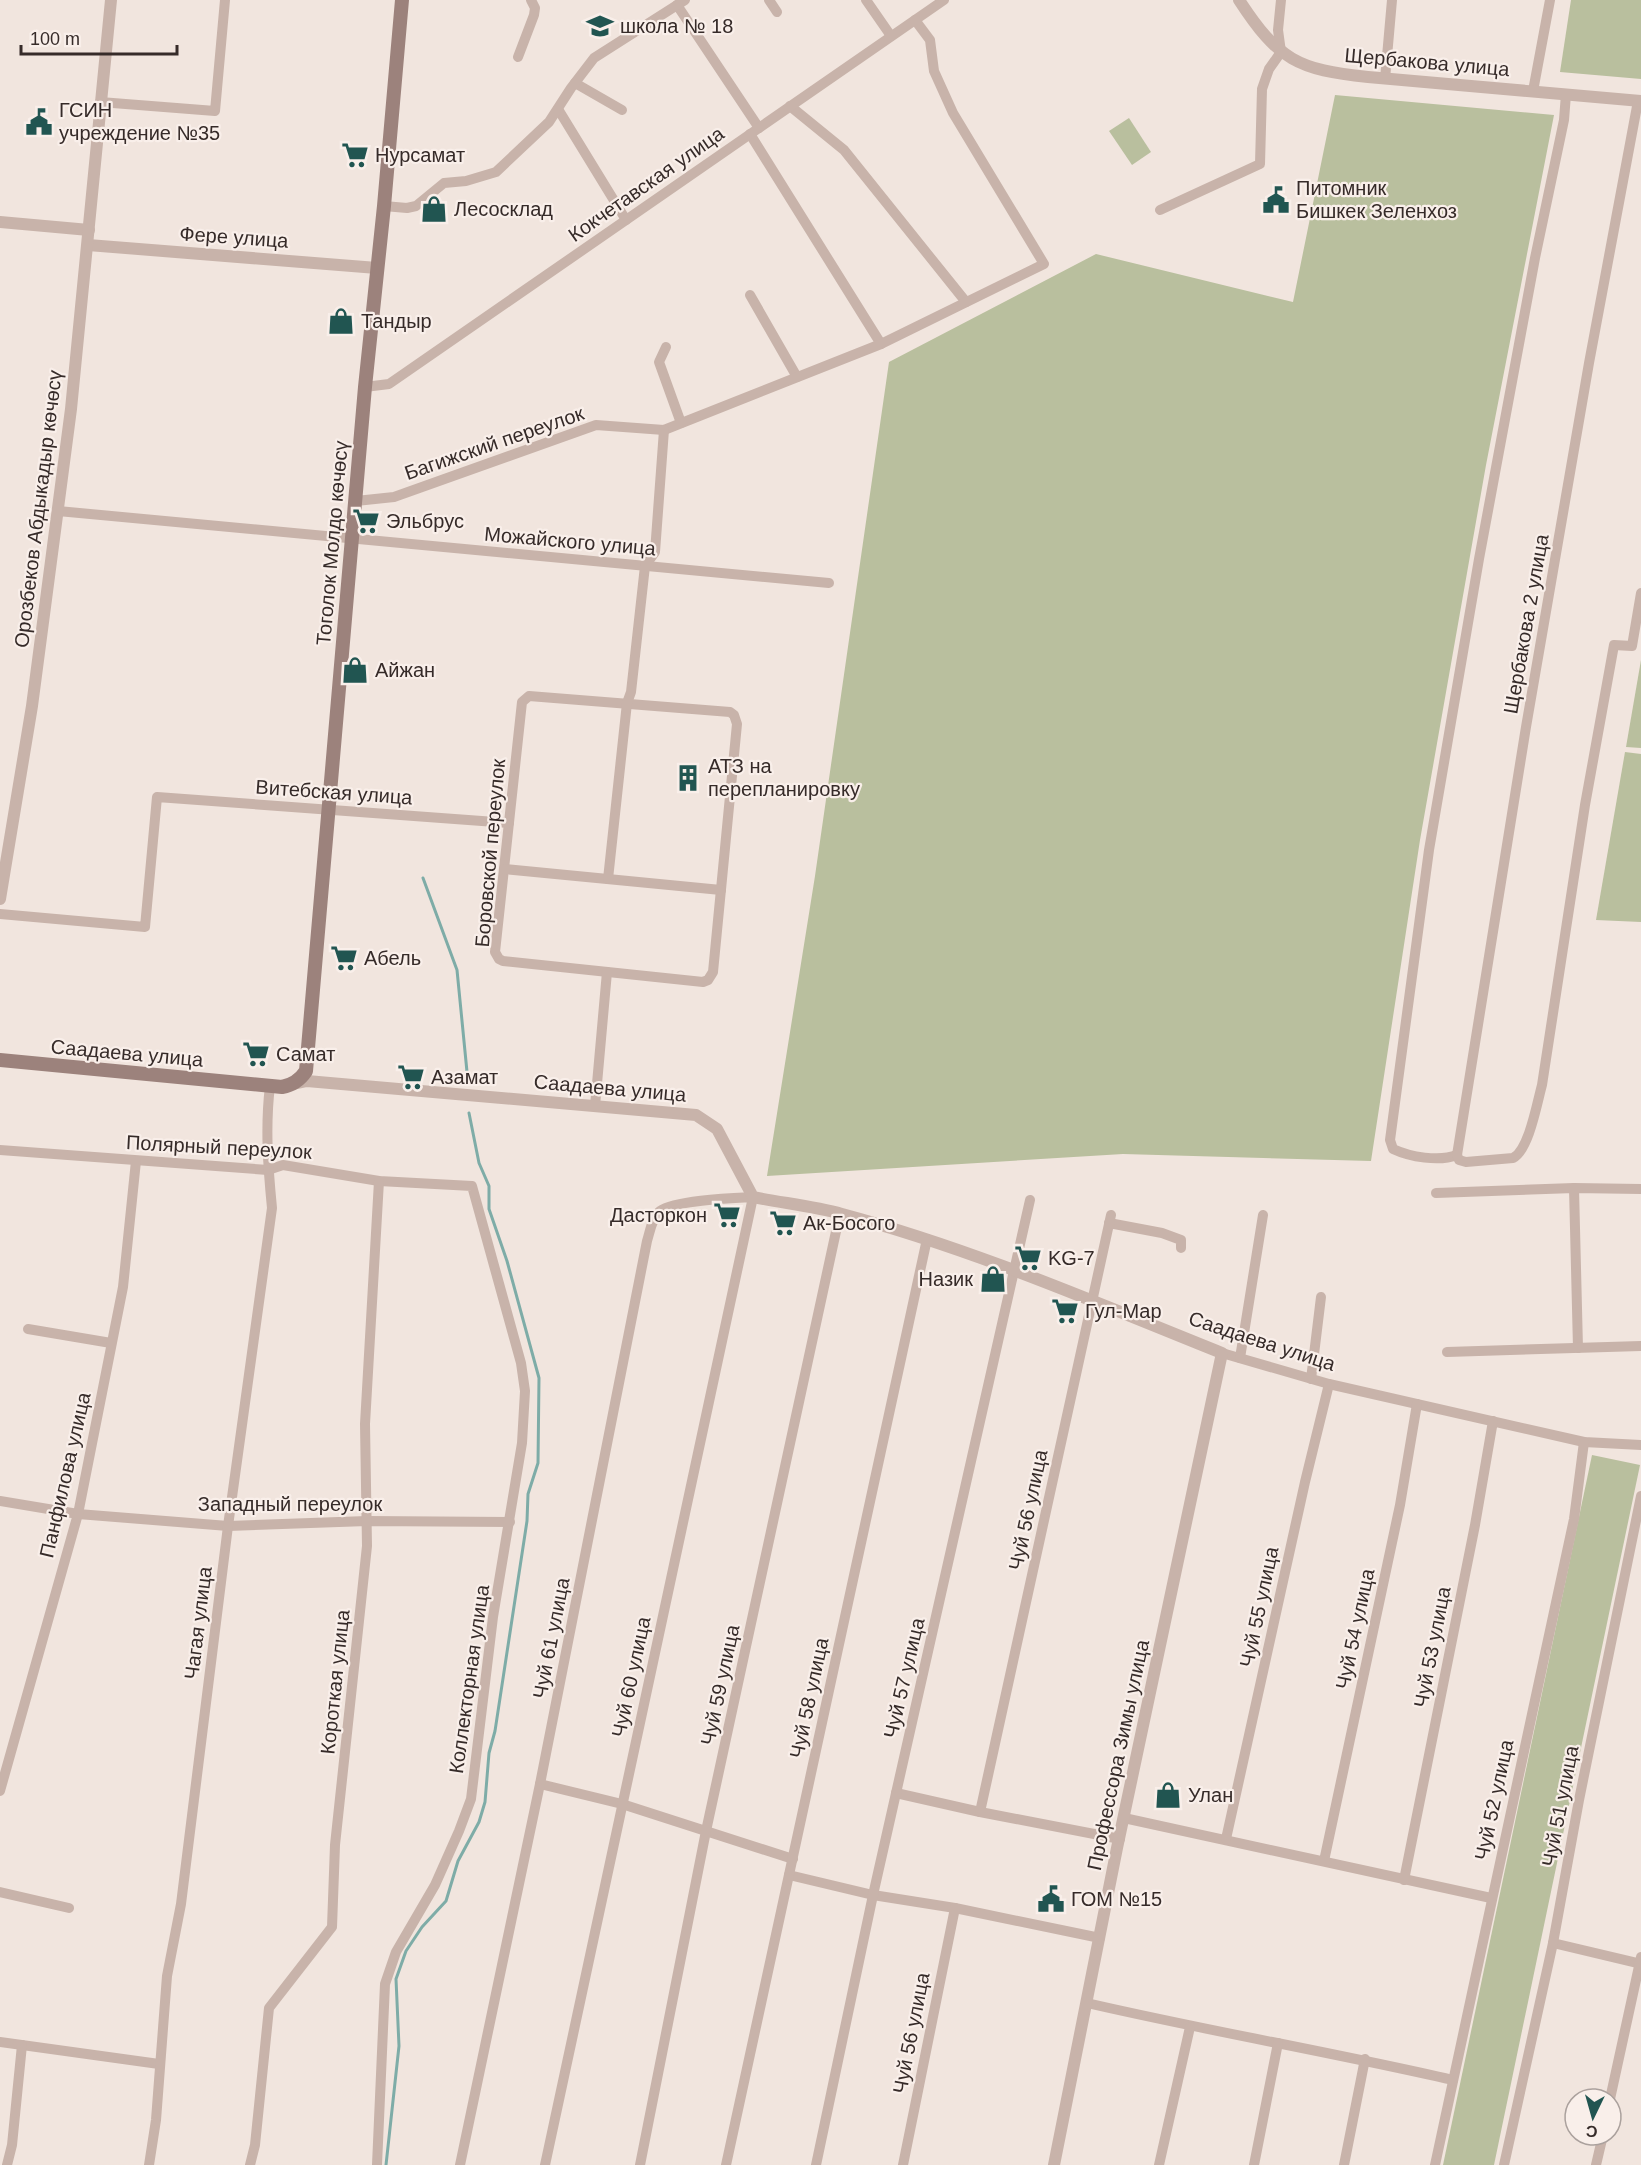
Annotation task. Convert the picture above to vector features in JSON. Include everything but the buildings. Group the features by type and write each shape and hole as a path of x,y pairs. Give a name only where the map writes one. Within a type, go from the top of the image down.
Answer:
{"main road":[{"name":"Тоголок Молдо көчөсү","path":"293,1084 306,1071 365,387 402,0"},
{"name":"Саадаева улица","path":"0,1060 282,1087 293,1084"}],"street":[{"name":"Орозбеков Абдыкадыр көчөсү","path":"0,899 30,725 58,511 88,245 111,0"},
{"path":"100,102 215,111 225,0"},
{"path":"518,57 534,15 535,8 531,0"},
{"path":"769,0 777,12"},
{"path":"866,0 891,36"},
{"name":"Кокчетавская улица","path":"365,387 389,384 944,0"},
{"name":"Щербакова улица","path":"1239,0 1257,27 1281,52 1325,72 1640,101"},
{"path":"1160,210 1260,164 1262,89 1269,69 1281,52 1278,30 1281,0"},
{"path":"1385,79 1392,0"},
{"path":"1533,92 1550,0"},
{"path":"384,206 407,208 416,206 444,183 466,181 496,172 549,122 594,58 681,2 881,344"},
{"name":"Багижский переулок","path":"356,501 394,497 596,425 664,430 881,344 1044,264 953,113 934,71 930,40 915,20"},
{"path":"575,83 622,110"},
{"path":"1566,94 1564,120 1535,258 1479,559 1429,850 1390,1140 1393,1149 1434,1158 1450,1158 1457,1155 1460,1160 1466,1162 1513,1158 1519,1155 1523,1148 1542,1085 1585,805 1614,645 1632,646 1641,593"},
{"name":"Щербакова 2 улица","path":"1457,1155 1526,727 1585,387 1640,101"},
{"path":"790,106 844,150 966,302"},
{"path":"558,109 626,220"},
{"path":"0,222 89,230"},
{"name":"Фере улица","path":"88,245 377,268"},
{"path":"750,296 797,377"},
{"path":"666,347 660,362 681,423"},
{"path":"608,879 645,566 655,552 664,430"},
{"name":"Можайского улица","path":"58,511 829,583"},
{"name":"Боровской переулок","path":"533,696 730,712 736,719 713,972 708,980 703,982 499,959 495,952 509,824 522,702 533,696"},
{"name":"Витебская улица","path":"0,914 145,927 157,797 509,824"},
{"path":"504,869 721,890"},
{"path":"595,1106 606,972"},
{"name":"Саадаева улица","path":"293,1084 307,1081 696,1115 717,1129 753,1197 840,1213 927,1239 1014,1270 1222,1353 1311,1379 1584,1442 1641,1445"},
{"name":"Чагая улица","path":"149,2165 156,2120 167,1976 181,1904 228,1526 273,1208 268,1170 267,1115 270,1086"},
{"name":"Полярный переулок","path":"0,1150 268,1170 283,1165 379,1180 472,1186"},
{"name":"Панфилова улица","path":"0,1791 78,1514 123,1287 136,1161"},
{"name":"Короткая улица","path":"250,2165 255,2145 269,2008 332,1927 335,1845 367,1546 365,1424 379,1180"},
{"name":"Коллекторная улица","path":"377,2165 385,1984 396,1952 435,1885 471,1799 493,1617 522,1443 525,1391 521,1363 472,1186"},
{"path":"1436,1192 1574,1188 1641,1189"},
{"path":"1574,1188 1578,1348"},
{"name":"Чуй 61 улица","path":"459,2165 540,1784 647,1241 654,1219 661,1210 694,1201 753,1197"},
{"name":"Чуй 60 улица","path":"545,2165 753,1197"},
{"name":"Чуй 57 улица","path":"816,2165 873,1895 1030,1200"},
{"name":"Чуй 59 улица","path":"640,2165 706,1831 840,1213"},
{"path":"1240,1358 1263,1215"},
{"name":"Чуй 56 улица","path":"980,1812 1110,1219 1181,1240 1181,1248"},
{"name":"Чуй 58 улица","path":"726,2165 927,1239"},
{"path":"1311,1379 1321,1298"},
{"path":"28,1329 111,1343"},
{"path":"1447,1352 1641,1346"},
{"name":"Профессора Зимы улица","path":"1054,2165 1222,1353"},
{"name":"Чуй 55 улица","path":"1226,1839 1329,1384"},
{"name":"Чуй 54 улица","path":"1324,1861 1400,1505 1417,1404"},
{"name":"Чуй 53 улица","path":"1404,1880 1475,1525 1493,1421"},
{"name":"Чуй 52 улица","path":"1435,2165 1574,1518 1584,1442"},
{"name":"Чуй 51 улица","path":"1504,2165 1553,1943 1581,1788 1641,1496"},
{"name":"Западный переулок","path":"0,1502 78,1514 228,1526 367,1521 510,1522"},
{"path":"540,1784 622,1804 793,1859"},
{"path":"896,1793 1120,1839"},
{"path":"1124,1818 1491,1898"},
{"path":"789,1875 873,1895 955,1908 1100,1938"},
{"path":"0,1892 69,1908"},
{"name":"Чуй 56 улица","path":"903,2165 955,1908"},
{"path":"1553,1943 1641,1962 1613,2087"},
{"path":"1087,2003 1191,2027 1365,2060 1453,2080"},
{"path":"1159,2165 1191,2027"},
{"path":"0,2042 159,2064"},
{"path":"1254,2165 1278,2043"},
{"path":"8,2165 22,2045"},
{"path":"1344,2165 1365,2060"},
{"path":"1596,2165 1600,2147"}],"green space":[{"path":"1571,0 1641,0 1641,79 1560,72"},
{"path":"1335,95 1554,115 1486,465 1420,840 1371,1161 1123,1154 767,1176 815,876 889,362 1096,254 1293,302"},
{"path":"1129,118 1151,152 1132,165 1109,131"},
{"path":"1641,660 1641,748 1626,747"},
{"path":"1625,752 1641,754 1641,922 1596,920"},
{"path":"1592,1455 1640,1465 1494,2165 1443,2165"}],"waterway":[{"path":"423,878 457,970 468,1082"},
{"path":"386,2165 399,2046 396,1979 406,1951 422,1927 446,1901 458,1861 479,1822 485,1802 489,1753 495,1731 527,1521 528,1494 538,1463 539,1378 507,1261 489,1209 489,1186 479,1163 469,1113"}],"place":[{"name":"школа № 18","path":"600,26"},
{"name":"ГСИН учреждение №35","path":"39,122"},
{"name":"Нурсамат","path":"355,155"},
{"name":"Питомник Бишкек Зеленхоз","path":"1276,200"},
{"name":"Лесосклад","path":"434,209"},
{"name":"Тандыр","path":"341,321"},
{"name":"Эльбрус","path":"366,521"},
{"name":"Айжан","path":"355,670"},
{"name":"АТЗ на перепланировку","path":"688,778"},
{"name":"Абель","path":"344,958"},
{"name":"Самат","path":"256,1054"},
{"name":"Азамат","path":"411,1077"},
{"name":"Дасторкон","path":"727,1215"},
{"name":"Ак-Босого","path":"783,1223"},
{"name":"KG-7","path":"1028,1258"},
{"name":"Назик","path":"993,1279"},
{"name":"Гул-Мар","path":"1065,1311"},
{"name":"Улан","path":"1168,1795"},
{"name":"ГОМ №15","path":"1051,1899"}]}
